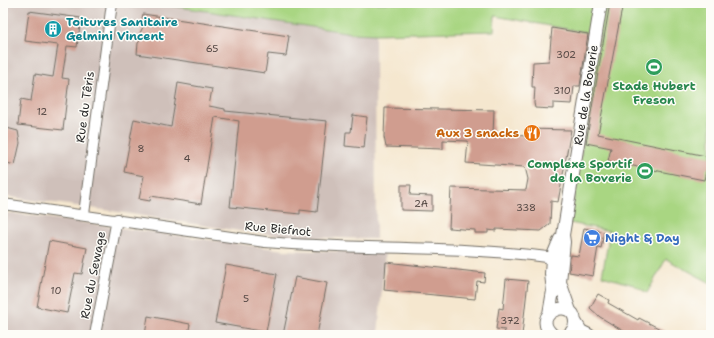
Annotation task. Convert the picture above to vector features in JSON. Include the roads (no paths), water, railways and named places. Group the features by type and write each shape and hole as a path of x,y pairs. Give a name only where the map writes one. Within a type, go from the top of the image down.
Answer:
{"street":[{"name":"Rue du Têris","path":"84,214 112,3"},
{"name":"Rue de la Boverie","path":"549,333 546,323 553,291 551,274 552,258 563,235 601,3"},
{"name":"Rue Biefnot","path":"3,204 84,214 244,239 298,245 472,250 552,258"},
{"name":"Rue du Sewage","path":"95,335 117,220"},
{"name":"Rue de la Boverie","path":"563,235 564,242 560,282 572,316"},
{"path":"552,258 556,265 557,277 560,282"},
{"path":"549,314 560,308 572,316 581,331 589,335"},
{"path":"568,335 573,330 572,316"}],"place":[{"name":"Toitures Sanitaire Gelmini Vincent","path":"53,29"},
{"name":"Stade Hubert Freson","path":"654,67"},
{"name":"Aux 3 snacks","path":"532,133"},
{"name":"Complexe Sportif de la Boverie","path":"645,171"},
{"name":"Night & Day","path":"592,238"}]}
